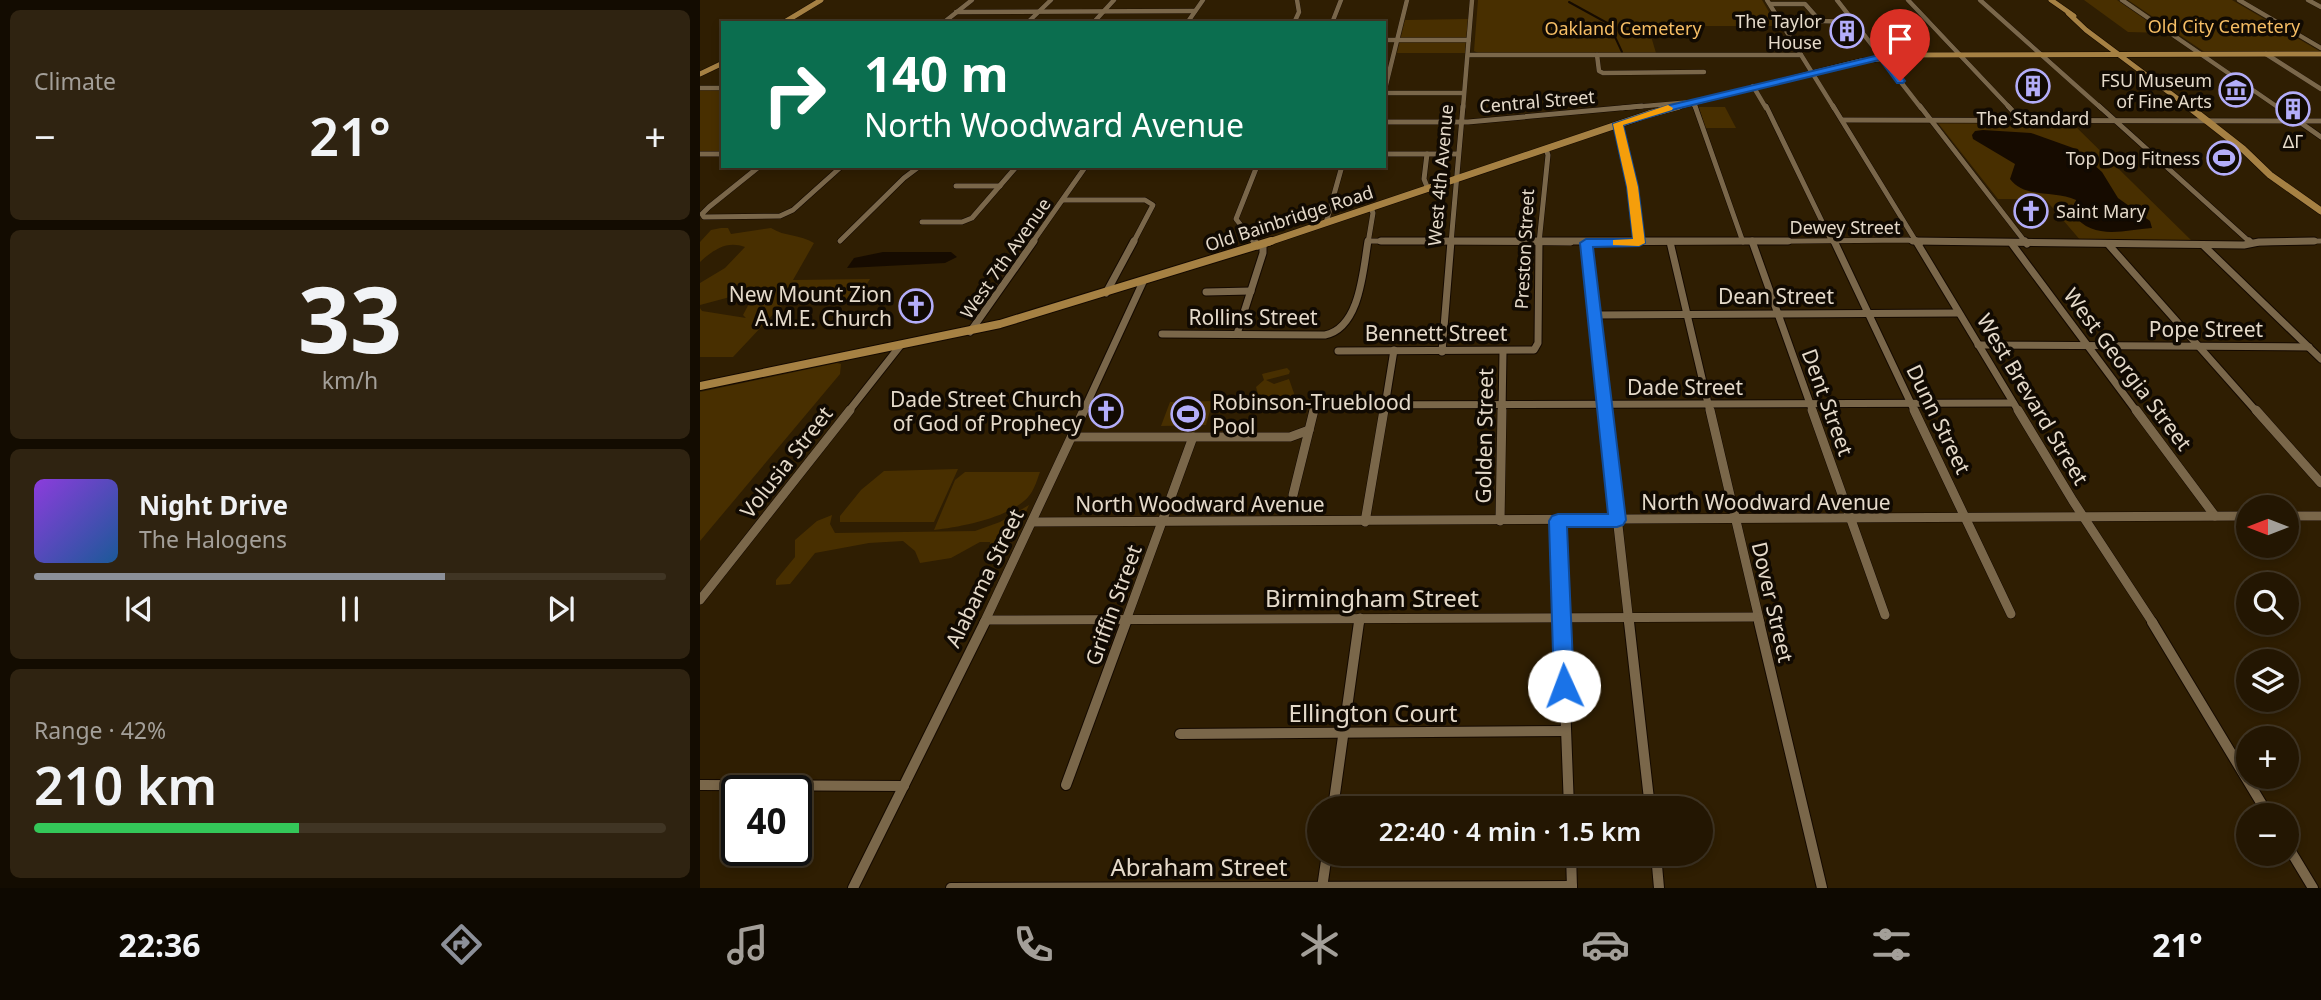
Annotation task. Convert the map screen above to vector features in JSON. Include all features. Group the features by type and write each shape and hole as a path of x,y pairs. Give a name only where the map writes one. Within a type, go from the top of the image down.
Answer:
{"main road":[{"path":"786,21 821,0"},
{"path":"2051,0 2243,149 2251,159 2290,190 2321,211"},
{"name":"Old Bainbridge Road","path":"700,386 970,332 1261,245 1618,124 1812,72 1882,58 2321,55"},
{"path":"701,73 721,62"}],"street":[{"path":"945,21 972,0"},
{"path":"1029,21 1051,0"},
{"path":"1095,21 1114,0"},
{"path":"1188,21 1203,0"},
{"path":"1295,21 1298,12 1297,0"},
{"path":"1333,21 1341,0"},
{"path":"1386,85 1407,0"},
{"name":"West 4th Avenue","path":"1442,352 1472,0"},
{"path":"1837,0 2027,244"},
{"path":"1908,0 2022,121"},
{"path":"1980,0 2252,243"},
{"path":"2122,0 2321,137"},
{"path":"2239,0 2320,44"},
{"path":"2245,0 2311,42 2320,44"},
{"path":"2308,0 2321,7"},
{"path":"1768,2 1807,5 1822,21 1854,22"},
{"name":"West Brevard Street","path":"1768,2 2261,803"},
{"path":"956,12 1195,12"},
{"path":"1386,40 1469,40"},
{"path":"1468,55 1801,55"},
{"path":"1597,55 1601,72 1704,72"},
{"path":"1642,55 1647,72"},
{"path":"2268,55 2321,89"},
{"name":"Dunn Street","path":"1753,86 1757,89 1868,313 2011,614"},
{"path":"700,88 721,88"},
{"path":"1386,93 1463,93"},
{"name":"Central Street","path":"1386,122 1460,122 1692,102"},
{"name":"Dent Street","path":"1692,102 1697,108 1720,183 1778,314 1885,615"},
{"path":"1842,120 2321,121"},
{"path":"1618,124 1634,196 1639,243"},
{"name":"Preston Street","path":"1534,350 1538,342 1539,242 1548,155 1546,149"},
{"path":"700,154 721,154"},
{"path":"1386,154 1458,154"},
{"path":"1427,154 1424,179 1428,189"},
{"path":"758,168 709,207 703,215 709,218 738,218 783,215 793,210 840,168"},
{"path":"840,241 917,168"},
{"path":"922,222 962,222 972,218 1015,168"},
{"name":"West 7th Avenue","path":"970,332 1085,168"},
{"path":"1237,334 1264,249 1236,219 1256,168"},
{"path":"1326,223 1341,168"},
{"path":"956,186 1000,186"},
{"path":"1063,200 1152,202 1152,208 1106,293"},
{"name":"Rollins Street","path":"1162,334 1325,335 1340,330 1347,321 1355,300 1373,213 1371,208"},
{"name":"Dewey Street","path":"1368,241 1670,243 1832,240 2203,245 2321,241"},
{"path":"1586,243 1649,796"},
{"name":"Dover Street","path":"1670,243 1822,888"},
{"name":"West Georgia Street","path":"2012,244 2216,516"},
{"path":"2108,244 2321,483"},
{"path":"2203,245 2321,359"},
{"name":"Alabama Street","path":"853,888 986,620 1143,282"},
{"path":"1116,290 1125,290 1135,296"},
{"path":"1206,292 1251,291"},
{"name":"Dean Street","path":"1595,314 1958,313"},
{"name":"Pope Street","path":"1978,345 2308,347"},
{"name":"Volusia Street","path":"700,600 900,346"},
{"path":"1365,522 1394,350"},
{"name":"Bennett Street","path":"1338,351 1534,350"},
{"name":"Golden Street","path":"1500,521 1503,352"},
{"name":"Dade Street","path":"1309,430 1315,405 2013,403"},
{"path":"1072,437 1290,437 1309,430"},
{"path":"1293,495 1309,430"},
{"name":"Griffin Street","path":"1066,785 1193,437"},
{"name":"North Woodward Avenue","path":"1032,522 2236,516"},
{"path":"2300,516 2321,516"},
{"path":"1558,521 1569,796"},
{"name":"Birmingham Street","path":"986,620 1758,617"},
{"path":"1335,796 1360,618"},
{"name":"Ellington Court","path":"1180,734 1566,732"},
{"path":"700,786 904,786"},
{"path":"2299,865 2313,888"},
{"path":"1322,887 1325,866"},
{"path":"1571,866 1572,887"},
{"path":"1657,866 1660,888"},
{"name":"Abraham Street","path":"951,888 1572,887"}],"green space":[{"name":"Oakland Cemetery","path":"1478,0 1762,0 1777,26 1648,26 1656,53 1478,53 1474,51"},
{"path":"2084,0 2117,0 2165,33 2128,32"},
{"name":"Old City Cemetery","path":"2128,0 2232,0 2321,52 2206,53"},
{"path":"1468,19 1465,53 1397,53 1405,20"},
{"path":"700,90 721,90 721,153 700,153"},
{"path":"1699,107 1725,107 1736,128 1705,128"},
{"path":"1938,123 2072,123 2193,242 2081,241 2045,199 1998,199"},
{"path":"728,228 731,234 771,228 814,243 793,280 870,279 856,301 801,293 779,308 733,357 700,357 700,308 702,311 746,318 743,315 752,298 745,293 700,305 700,283 725,268 745,247 721,247 700,262 700,242 711,230"},
{"path":"841,364 840,374 700,541 700,392"},
{"path":"1287,368 1289,374 1266,380 1274,384 1289,379 1296,399 1259,398 1256,387 1264,380 1262,374"},
{"name":"Robinson-Trueblood Pool","path":"1213,401 1206,425 1161,426 1170,402"},
{"path":"958,469 934,522 840,522 840,516 861,490 884,471"},
{"path":"965,472 1040,472 1030,495 1005,513 956,527 934,530 955,480"},
{"path":"1029,505 1015,536 1005,549 998,553 991,554 990,542 980,542 951,558 920,563 915,551 903,541 869,543 815,553 790,584 776,585 776,580 795,557 795,540 817,521 832,515 830,524 835,533 975,531 1000,522"}],"shaded area":[{"path":"1975,131 2031,133 2076,149 2102,172 2118,198 2150,221 2152,228 2110,232 2090,228 2073,214 2076,200 2032,192 2016,185 2010,179 2015,164 1973,139"},
{"path":"883,252 951,252 957,257 945,263 847,268 854,258"}],"waterway":[{"path":"1569,2 1609,24 1622,52"}],"slow traffic":[{"path":"1617,243 1639,243 1633,187 1618,124 1668,108"}],"place":[{"name":"The Taylor House","path":"1847,31"},
{"name":"The Standard","path":"2033,86"},
{"name":"FSU Museum of Fine Arts","path":"2236,90"},
{"name":"ΔΓ","path":"2293,109"},
{"name":"Top Dog Fitness","path":"2224,158"},
{"name":"Saint Mary","path":"2031,211"},
{"name":"New Mount Zion A.M.E. Church","path":"916,306"},
{"name":"Dade Street Church of God of Prophecy","path":"1106,411"},
{"name":"Robinson-Trueblood Pool","path":"1188,414"}],"route":[{"path":"1564,686 1558,521 1617,520 1586,243 1639,243 1633,187 1618,124 1801,74 1875,58 1882,58 1900,81"}]}
